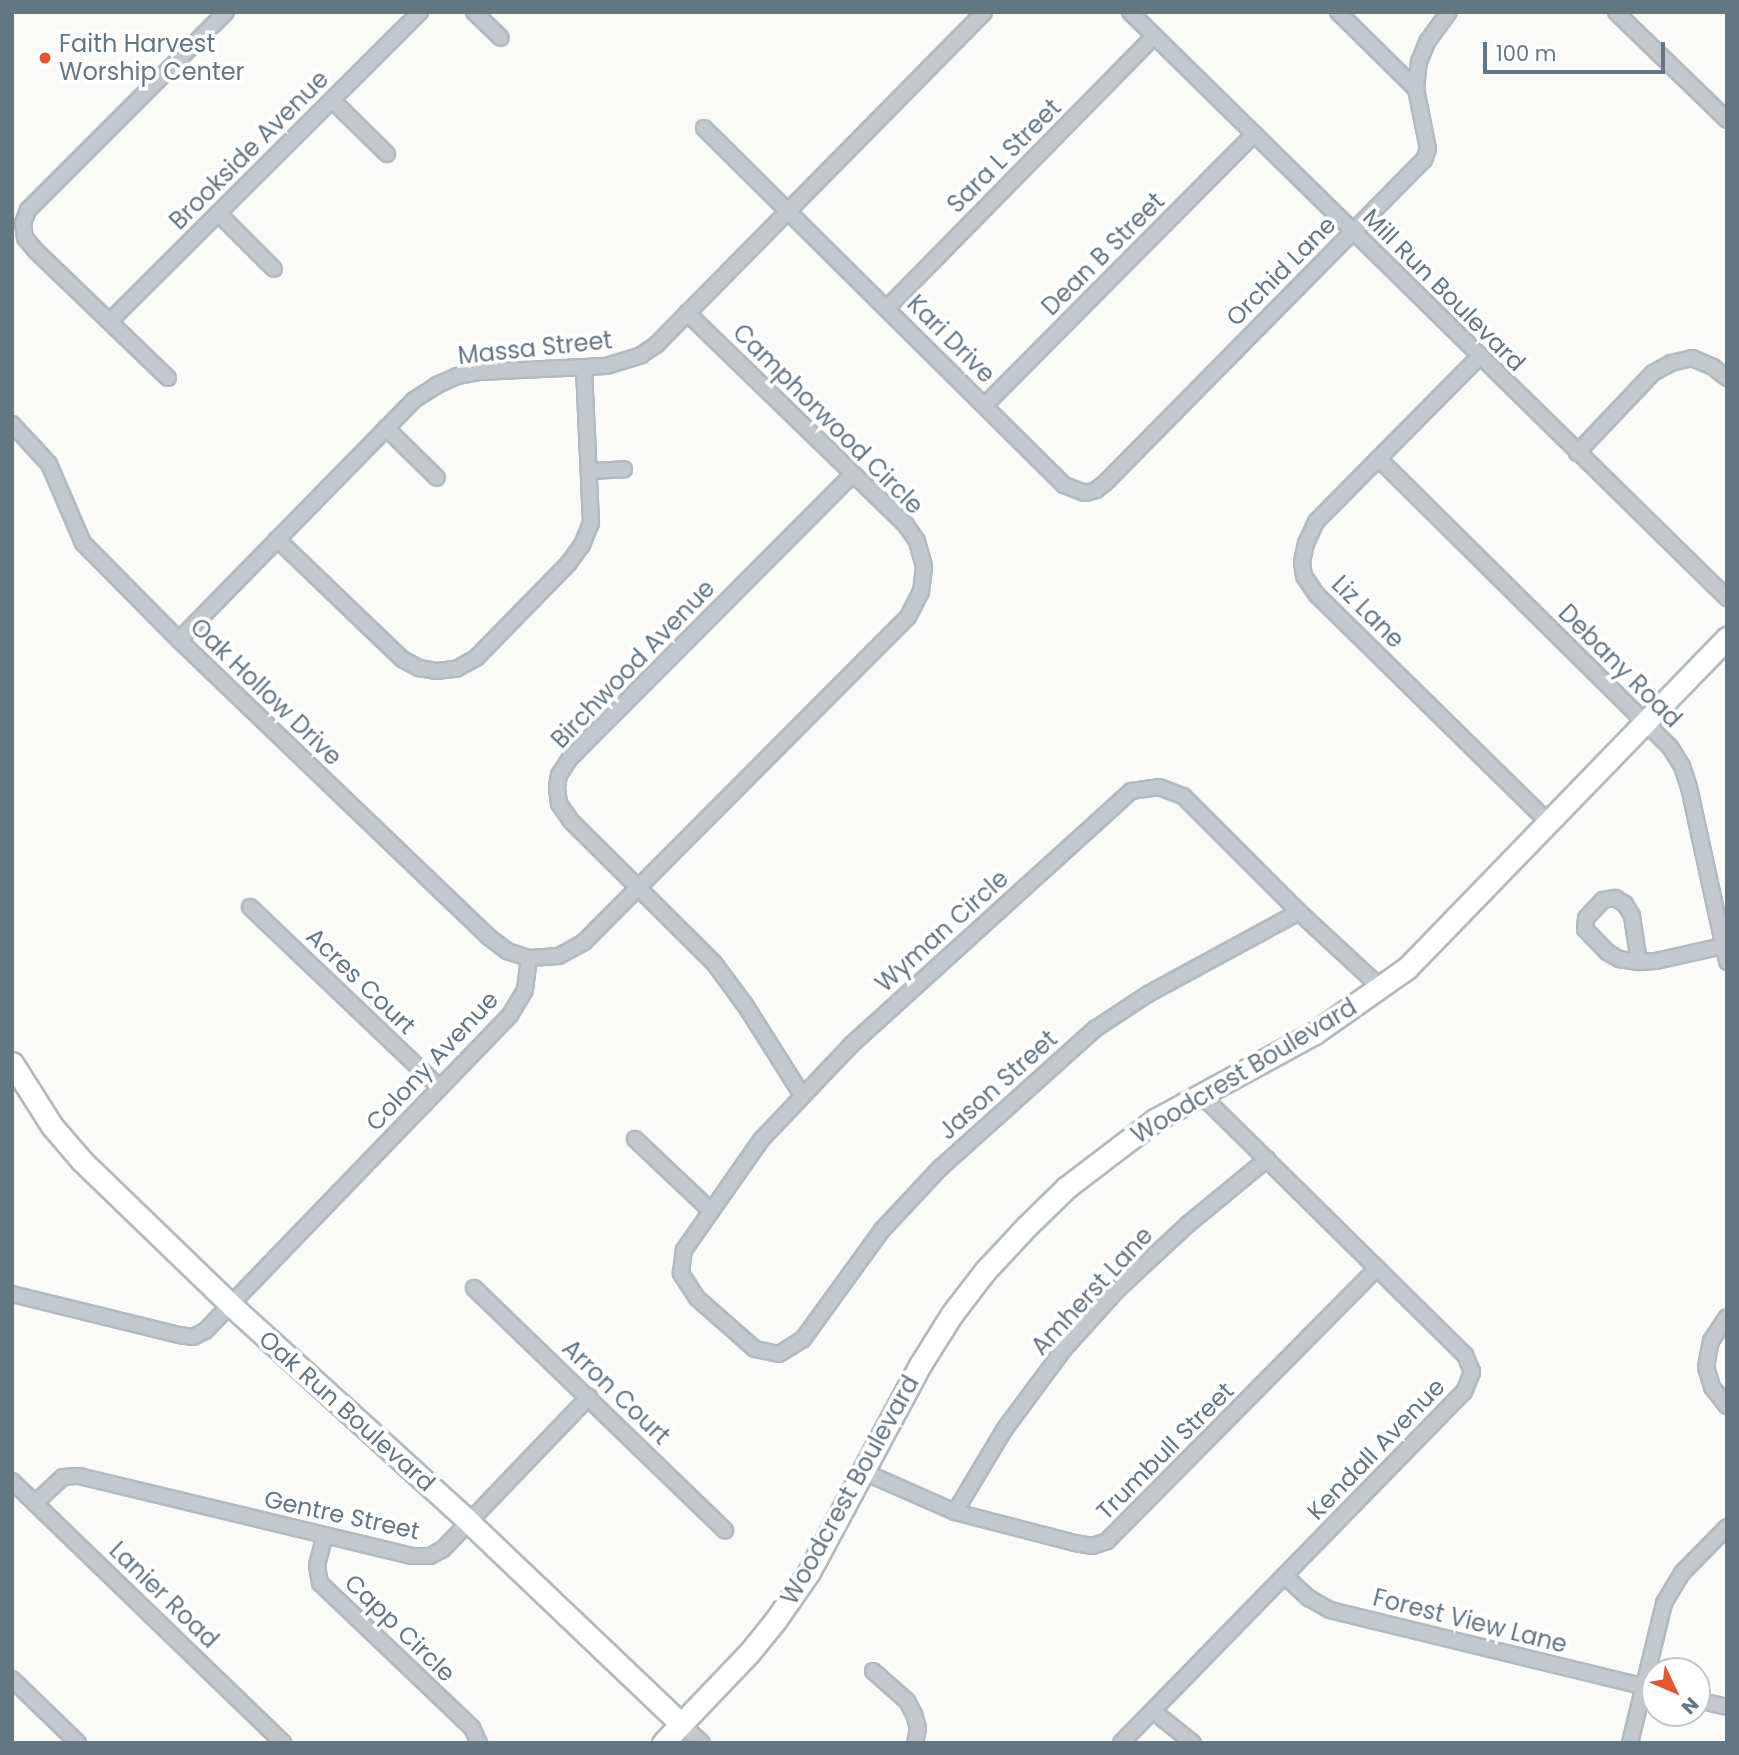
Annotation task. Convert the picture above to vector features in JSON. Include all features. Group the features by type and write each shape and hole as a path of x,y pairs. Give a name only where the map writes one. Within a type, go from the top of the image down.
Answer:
{"street":[{"path":"168,378 25,238 23,223 28,210 226,12"},
{"name":"Brookside Avenue","path":"110,321 420,12"},
{"path":"474,12 500,38"},
{"name":"Massa Street","path":"179,640 414,400 457,376 584,368 622,362 641,355 687,313 984,12"},
{"name":"Mill Run Boulevard","path":"1130,12 1727,598"},
{"path":"1338,12 1416,89"},
{"name":"Orchid Lane","path":"1085,493 1105,483 1424,159 1428,149 1416,89 1419,62 1427,42 1449,12"},
{"path":"1616,12 1727,120"},
{"name":"Sara L Street","path":"887,308 1154,36"},
{"path":"332,100 387,153"},
{"name":"Kari Drive","path":"704,128 1065,485 1085,493"},
{"name":"Dean B Street","path":"985,405 1254,134"},
{"path":"218,213 274,269"},
{"name":"Camphorwood Circle","path":"639,887 908,617 920,592 924,566 917,541 906,525 687,313"},
{"name":"Liz Lane","path":"1479,357 1316,522 1306,543 1302,562 1304,576 1317,595 1548,822"},
{"path":"1577,453 1653,373 1671,363 1692,358 1713,367 1727,378"},
{"path":"277,538 402,659 427,669 456,668 476,658 568,564 582,545 591,523 591,471 584,368"},
{"name":"Oak Hollow Drive","path":"12,424 50,464 83,543 179,640 490,938 507,951 529,958"},
{"path":"386,428 437,478"},
{"name":"Debany Road","path":"1379,459 1670,747 1682,766 1727,962"},
{"path":"591,471 624,469"},
{"name":"Birchwood Avenue","path":"802,1095 715,963 571,821 559,804 556,787 559,775 570,758 853,474"},
{"name":"Woodcrest Boulevard","path":"663,1743 775,1621 809,1572 920,1365 952,1314 985,1271 1067,1187 1146,1126 1199,1093 1313,1034 1407,968 1727,638"},
{"name":"Wyman Circle","path":"779,1354 755,1349 696,1298 681,1273 684,1250 761,1140 802,1095 851,1045 1131,791 1159,787 1183,796 1299,912 1381,988"},
{"path":"529,958 559,956 584,942 639,887"},
{"path":"1639,962 1632,916 1625,904 1615,898 1603,900 1586,918 1585,929 1607,952 1619,959 1639,962 1723,946"},
{"name":"Acres Court","path":"250,907 440,1088"},
{"name":"Jason Street","path":"779,1354 803,1339 882,1230 941,1167 1095,1029 1148,994 1299,912"},
{"name":"Colony Avenue","path":"12,1294 193,1337 205,1331 510,1015 525,990 529,958"},
{"name":"Oak Run Boulevard","path":"12,1063 52,1126 82,1161 232,1306 469,1522 702,1743"},
{"name":"Kendall Avenue","path":"1121,1743 1464,1392 1472,1372 1465,1355 1199,1093"},
{"path":"635,1139 710,1210"},
{"name":"Amherst Lane","path":"955,1513 1004,1430 1064,1349 1118,1289 1187,1224 1267,1159"},
{"name":"Trumbull Street","path":"862,1471 955,1513 1075,1543 1092,1546 1107,1541 1377,1268"},
{"name":"Arron Court","path":"474,1288 725,1530"},
{"path":"1727,1317 1711,1341 1706,1367 1712,1387 1727,1406"},
{"name":"Gentre Street","path":"35,1503 63,1476 79,1476 413,1556 430,1556 443,1549 589,1397"},
{"name":"Lanier Road","path":"12,1482 283,1743"},
{"path":"1654,1657 1664,1603 1682,1573 1727,1527"},
{"name":"Capp Circle","path":"325,1535 317,1565 320,1583 472,1728 479,1743"},
{"name":"Forest View Lane","path":"1285,1576 1309,1598 1330,1610 1641,1686"},
{"path":"873,1671 907,1701 918,1728 915,1743"},
{"path":"15,1689 78,1743"},
{"path":"1153,1711 1193,1743"},
{"path":"1630,1743 1641,1711"}],"place":[{"name":"Faith Harvest Worship Center","path":"45,58"}]}
